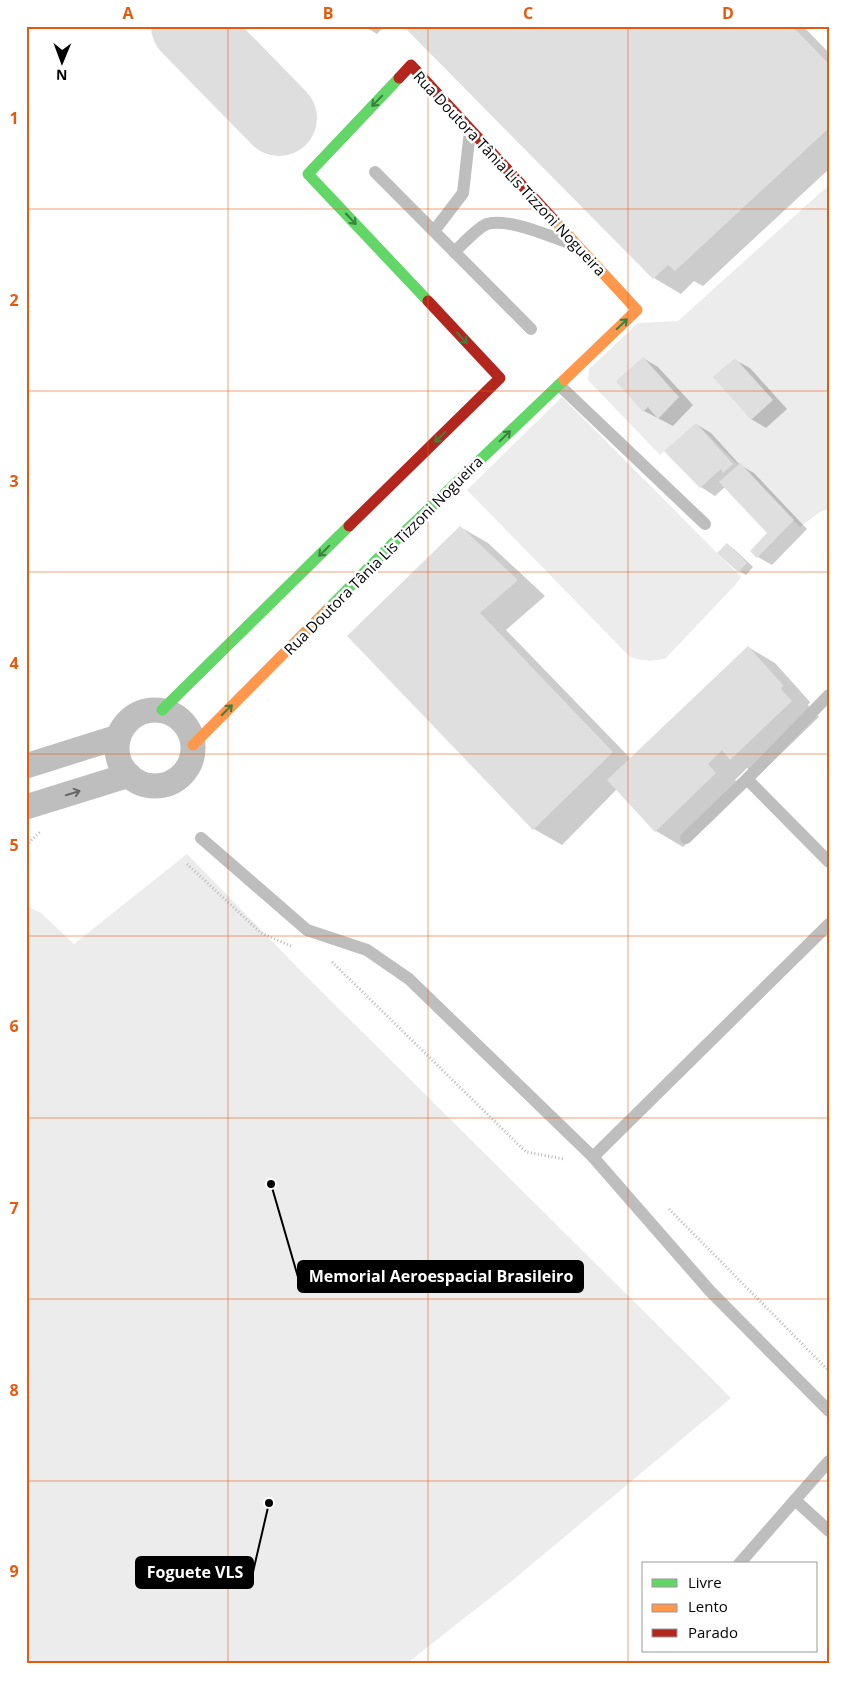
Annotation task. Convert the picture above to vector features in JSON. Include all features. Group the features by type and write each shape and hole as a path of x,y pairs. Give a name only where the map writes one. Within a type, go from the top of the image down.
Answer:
{"street":[{"name":"Rua Doutora Tânia Lis Tizzoni Nogueira","path":"129,775 139,782 150,785 162,785 182,775 192,756 193,745 395,541 637,310 411,65 308,174 500,378 162,710"},
{"path":"26,807 129,775 122,767 118,758 118,737 130,718 140,713 162,710 174,715 183,722 190,733 193,745"},
{"path":"26,766 118,737"}],"lane":[{"path":"434,231 463,193 470,129"},
{"path":"375,172 531,329"},
{"path":"454,252 486,225 500,222 528,229 578,246"},
{"path":"559,385 705,524"},
{"path":"686,838 829,695"},
{"path":"747,779 829,862"},
{"path":"202,838 307,930 367,950 409,978 596,1162 710,1291 829,1411"},
{"path":"596,1162 829,924"},
{"path":"741,1562 829,1461"},
{"path":"795,1500 829,1531"}],"path":[{"path":"26,845 40,832"},
{"path":"187,864 260,933 297,948"},
{"path":"324,959 333,962 526,1152 596,1162"},
{"path":"666,1206 829,1371"}],"shaded area":[{"path":"829,185 829,509 820,512 800,527 696,423 660,455 588,380 589,369 638,323 678,321"},
{"path":"562,397 741,577 665,659 647,660 629,656 467,490"},
{"path":"187,854 300,970 731,1398 513,1580 406,1664 26,1664 26,906 41,913 74,944"}],"building":[{"path":"411,26 792,26 829,64 829,128 675,271 668,265 653,279 407,30"},
{"path":"643,357 679,397 658,419 648,407 643,412 616,381"},
{"path":"735,358 773,400 751,420 713,377"},
{"path":"696,423 733,464 723,473 721,469 700,488 664,451"},
{"path":"740,463 794,520 757,558 750,551 767,533 719,482"},
{"path":"460,526 518,580 480,613 613,752 533,830 347,636"},
{"path":"727,543 747,563 738,572 717,553"},
{"path":"748,646 783,685 781,689 792,701 730,760 722,750 708,764 716,773 655,832 607,780"}],"taxiway":[{"path":"189,26 279,118"}],"traffic: fast":[{"path":"399,78 308,174 428,301"},
{"path":"326,611 395,541 564,380"},
{"path":"162,710 349,526"}],"traffic: slow":[{"path":"553,219 637,310 564,380"},
{"path":"193,745 326,611"}],"traffic: jam":[{"path":"399,78 411,65 553,219"},
{"path":"349,526 500,378 428,301"}],"place":[{"name":"Memorial Aeroespacial Brasileiro","path":"271,1184"},
{"name":"Foguete VLS","path":"269,1503"}]}
